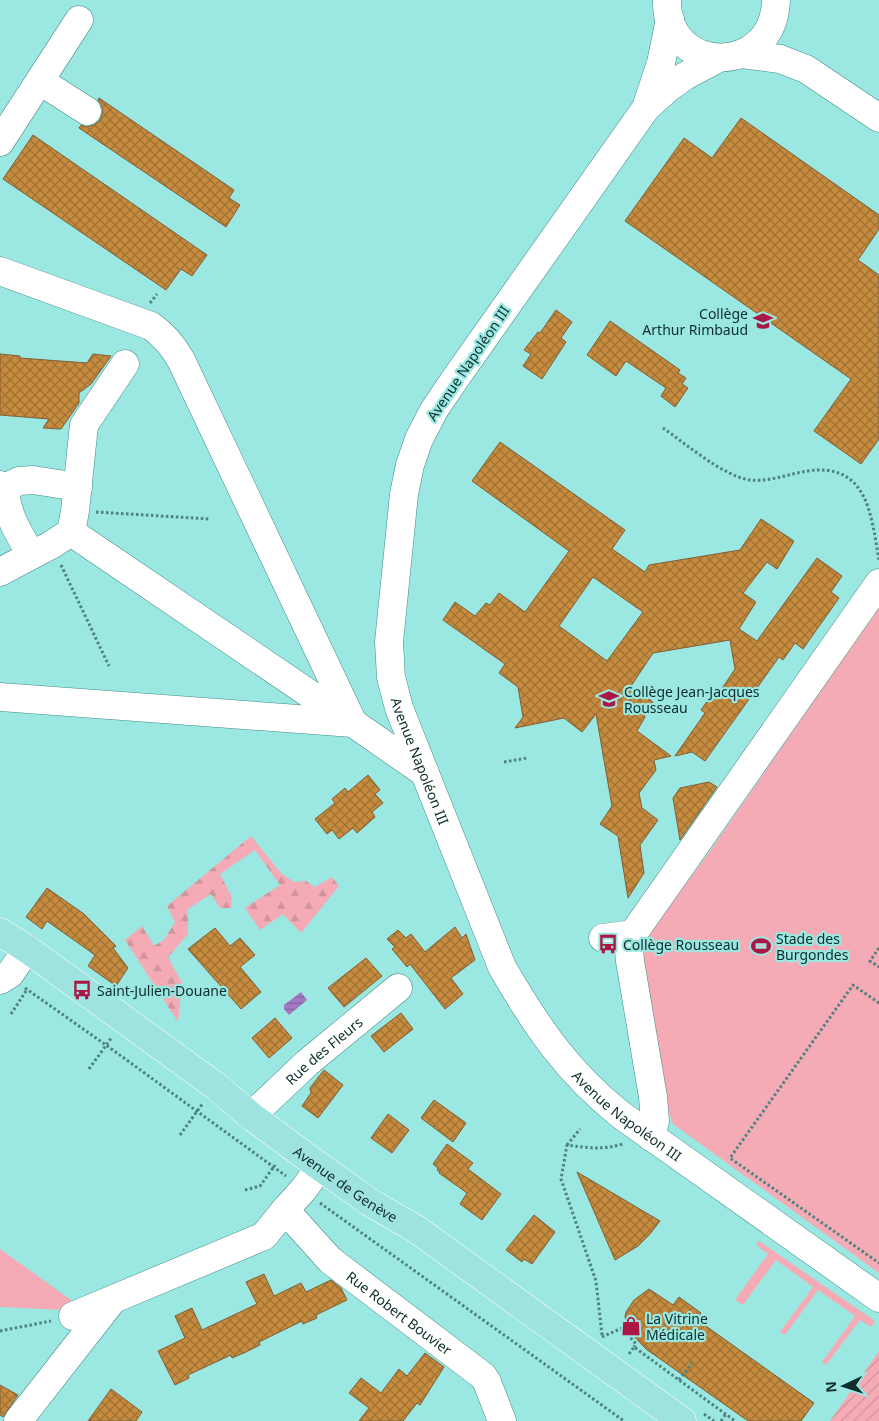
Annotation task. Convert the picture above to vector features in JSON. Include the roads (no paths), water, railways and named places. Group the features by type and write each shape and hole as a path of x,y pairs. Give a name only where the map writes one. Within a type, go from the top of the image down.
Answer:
{"main road":[{"name":"Avenue de Genève","path":"10,937 216,1087 251,1116 320,1167 371,1203 416,1229 682,1421"}],"street":[{"name":"Avenue Napoléon III","path":"776,0 774,18 766,34 756,46 685,76 668,88 646,108 434,410 419,439 410,465 404,494 389,642 391,677 399,708 502,967 522,1003 548,1041 583,1082 644,1132 879,1298"},
{"name":"Avenue Napoléon III","path":"646,108 661,63 668,10"},
{"path":"668,10 677,35 689,48 703,55 780,58 806,69 879,118"},
{"path":"0,142 79,20"},
{"path":"40,81 86,111"},
{"path":"0,271 151,326 172,344 353,723"},
{"path":"0,572 61,526 84,425 125,364"},
{"path":"61,526 16,531 2,487 19,481 33,480 61,526 424,773"},
{"path":"644,1132 655,1121 653,1097 630,962 629,949 633,934 879,583"},
{"path":"0,697 353,723"},
{"path":"652,905 654,874"},
{"path":"603,938 633,934"},
{"path":"5,977 10,937"},
{"name":"Rue des Fleurs","path":"251,1116 307,1063 398,988"},
{"path":"74,1316 264,1236 320,1167"},
{"name":"Rue Robert Bouvier","path":"285,1210 330,1260 483,1376 502,1421"},
{"path":"18,1421 113,1299"}],"place":[{"name":"Collège Arthur Rimbaud","path":"763,321"},
{"name":"Collège Jean-Jacques Rousseau","path":"609,699"},
{"name":"Collège Rousseau","path":"608,944"},
{"name":"Stade des Burgondes","path":"761,946"},
{"name":"Saint-Julien-Douane","path":"82,990"},
{"name":"La Vitrine Médicale","path":"631,1326"}]}
